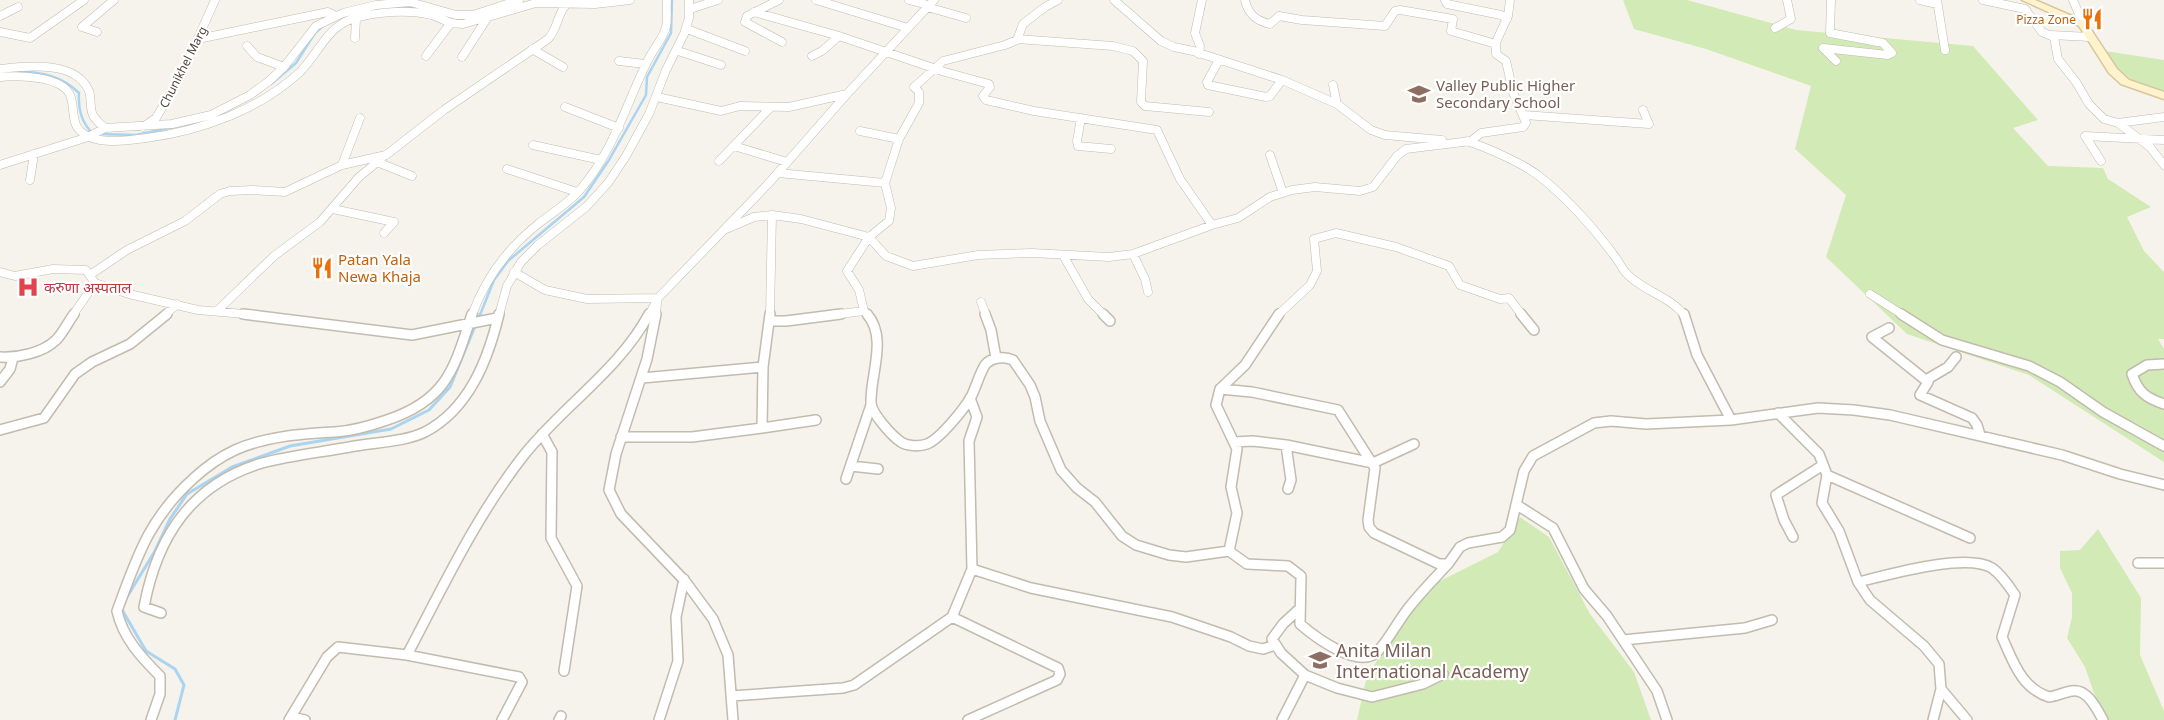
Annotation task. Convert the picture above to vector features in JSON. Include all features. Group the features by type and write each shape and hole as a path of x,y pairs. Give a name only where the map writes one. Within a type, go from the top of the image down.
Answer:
{"main road":[{"path":"2029,4 2082,24 2112,70 2125,82 2164,96"}],"street":[{"path":"0,32 30,38 84,0"},
{"path":"98,32 82,27 114,0"},
{"name":"Chunikhel Marg","path":"143,127 156,118 180,76 215,0"},
{"path":"0,165 96,133 172,124 211,115 250,95 269,81 284,66 316,26 336,16 376,5 410,2 456,15 473,14 519,0"},
{"path":"0,78 39,77 62,87 70,94 72,118 77,128 96,133 106,140 146,138 186,131 231,116 264,98 294,77 316,55 335,27 356,19 392,13 415,13 433,16 450,24 486,20 535,3 566,5 616,4 630,0"},
{"path":"151,720 160,694 160,676 123,631 118,621 117,611 141,550 159,515 196,477 221,458 244,446 310,433 340,432 420,407 438,393 449,377 486,283 501,261 532,228 578,192 601,160 619,128 645,64 666,26 667,0"},
{"path":"161,614 144,607 147,589 158,558 184,511 209,490 246,468 277,459 398,439 426,431 454,409 474,385 485,362 493,318 514,272 555,230 585,208 606,186 634,144 657,97 669,64 678,51 687,29 690,9 689,0"},
{"path":"690,9 718,0"},
{"path":"779,0 754,12 745,18 745,22 782,42"},
{"path":"816,0 908,28"},
{"path":"909,0 930,4 966,18"},
{"path":"1018,39 1023,24 1045,7 1058,0"},
{"path":"1114,0 1161,41 1174,47 1282,80 1337,104 1371,130 1385,135 1472,141 1485,146 1538,175 1575,209 1613,254 1626,273 1641,286 1676,306 1684,314 1697,354 1731,420"},
{"path":"1199,54 1200,46 1195,33 1202,0"},
{"path":"1245,0 1246,9 1253,17 1260,22 1270,24 1279,16 1302,20 1385,26 1395,11 1400,10 1453,19 1451,31 1496,44"},
{"path":"1445,0 1447,4 1501,15 1507,19"},
{"path":"726,229 754,217 772,215 801,219 869,237 886,256 913,266 978,256 1032,253 1109,257 1133,254 1212,225 1238,218 1270,197 1283,193 1315,187 1369,190 1397,156 1406,149 1472,141 1482,133 1524,127 1526,123 1513,92 1506,62 1496,54 1496,44 1507,19 1510,0"},
{"path":"1775,28 1791,19 1787,2 1777,0"},
{"path":"1831,0 1830,33 1874,41 1883,44 1892,52 1888,55 1822,48 1836,61"},
{"path":"1920,0 1937,2 1945,50"},
{"path":"1983,0 2029,4 2042,32 2051,35 2090,36"},
{"path":"2074,0 2082,24"},
{"path":"407,655 478,522 524,455 542,434 609,367 641,328 658,298 726,229 930,4"},
{"path":"217,311 274,256 320,222 359,177 377,162 444,110 554,34 562,9 566,5"},
{"path":"0,16 18,6"},
{"path":"198,39 328,12 336,16"},
{"path":"754,12 839,36 989,84 990,87 983,96 986,100 1034,111 1157,130 1162,136 1171,164 1212,225"},
{"path":"355,38 356,19"},
{"path":"462,57 486,20"},
{"path":"426,56 450,24"},
{"path":"687,29 745,51"},
{"path":"2051,35 2054,37 2058,59 2089,104 2104,119 2118,123 2150,147 2164,165"},
{"path":"812,56 822,52 839,36"},
{"path":"846,479 871,405 877,340 872,320 864,311 859,290 847,271 869,237 889,221 891,208 885,182 899,139 922,96 920,90 914,87 943,61 1005,45 1018,39 1113,46 1132,50 1143,62 1141,102 1145,106 1209,112"},
{"path":"247,46 257,57 284,66"},
{"path":"532,49 563,67"},
{"path":"678,51 721,64"},
{"path":"1220,60 1207,82 1208,85 1266,97 1270,96 1282,80"},
{"path":"619,61 645,64"},
{"path":"0,69 26,66 50,67 66,72 84,82 90,90 92,116 96,133"},
{"path":"1333,85 1337,104"},
{"path":"657,97 721,111 740,106 771,107 798,105 847,94"},
{"path":"565,107 619,128"},
{"path":"720,161 771,107"},
{"path":"1523,115 1649,124 1643,110"},
{"path":"2118,123 2164,117"},
{"path":"342,165 360,118"},
{"path":"1081,118 1077,141 1078,146 1111,149"},
{"path":"860,131 899,139"},
{"path":"2101,161 2085,136 2164,140"},
{"path":"533,145 601,160"},
{"path":"734,146 787,162"},
{"path":"30,180 34,154"},
{"path":"1270,155 1283,193"},
{"path":"90,275 127,250 184,221 220,194 244,191 285,192 342,165 386,156"},
{"path":"377,162 412,176"},
{"path":"507,168 578,192"},
{"path":"778,172 885,182"},
{"path":"333,209 394,222 384,233"},
{"path":"762,428 763,367 770,321 772,215"},
{"path":"1229,551 1237,513 1231,487 1237,450 1216,405 1220,389 1231,376 1245,365 1280,312 1299,298 1310,285 1317,271 1314,239 1336,234 1396,247 1424,259 1449,266 1460,285 1500,299 1509,298 1534,330"},
{"path":"1063,254 1088,299 1110,321"},
{"path":"1133,254 1145,279 1148,292"},
{"path":"0,272 15,276 53,269 86,270 95,283 129,294 198,310 395,334 412,335 493,318"},
{"path":"514,272 546,290 587,299 658,298"},
{"path":"0,357 13,358 39,350 55,342 95,283"},
{"path":"1870,294 1942,340 2029,366 2060,382 2103,412 2164,446"},
{"path":"658,298 654,337 621,437 608,488 615,504 633,527 684,579 705,608 727,649 733,720"},
{"path":"981,302 991,330 996,358"},
{"path":"0,430 44,418 64,386 76,373 87,364 124,348 155,325 177,304"},
{"path":"770,321 786,321 864,311"},
{"path":"1889,328 1872,337 1928,382 1920,395 1972,418 1980,435"},
{"path":"1926,380 1948,366 1956,357"},
{"path":"0,382 10,369 13,358"},
{"path":"871,405 880,422 902,443 915,446 926,444 938,437 970,398 986,364 996,358 1014,360 1030,385 1035,397 1040,421 1061,470 1077,488 1095,502 1122,536 1136,545 1169,556 1186,557 1229,551 1247,564 1288,566 1301,576 1303,589 1298,610 1300,624 1324,642 1361,657 1372,656 1377,653 1407,610 1448,564 1460,547 1468,543 1502,537 1510,530 1524,471 1533,456 1594,423 1611,421 1646,424 1731,420 1818,408 1854,410 1890,414 1980,435 2062,455 2120,474 2164,485"},
{"path":"2164,364 2156,363 2142,366 2132,374 2137,390 2148,399 2164,404"},
{"path":"642,378 763,367"},
{"path":"1220,389 1252,392 1335,408 1375,468 1368,520 1369,527 1374,533 1439,564 1448,564"},
{"path":"731,696 843,688 854,685 952,617 972,569 969,505 970,442 977,417 970,398"},
{"path":"1778,413 1819,454 1827,475 1822,503 1839,531 1858,582 1870,600 1924,646 1939,664 1941,689 1933,720"},
{"path":"621,437 656,439 694,438 816,420"},
{"path":"542,434 552,452 551,538 577,586 564,671"},
{"path":"1234,442 1253,441 1286,445 1373,463 1414,444"},
{"path":"1286,445 1290,480 1288,489"},
{"path":"1793,537 1784,520 1776,495 1823,465"},
{"path":"851,466 878,469"},
{"path":"1827,475 1970,538"},
{"path":"1517,505 1553,528 1584,589 1607,616 1657,692 1667,720"},
{"path":"1858,582 1931,567 1974,562 1990,567 2002,577 2015,595 2002,637 2015,667 2024,680 2040,694 2049,697 2072,689 2083,692 2092,700 2103,720"},
{"path":"2138,563 2164,564"},
{"path":"972,569 1031,588 1172,617 1230,636 1249,646 1263,650 1275,645"},
{"path":"659,720 678,661 676,617 684,579"},
{"path":"1298,610 1282,624 1272,638 1275,645 1305,675 1337,688 1372,697 1423,684 1443,674"},
{"path":"952,617 1058,668 1060,674 1056,680 968,720"},
{"path":"1624,640 1745,628 1772,620"},
{"path":"305,720 290,719 327,657 338,647 407,655 519,677 522,682 502,720"},
{"path":"1282,720 1305,675"},
{"path":"1941,689 1967,720"}],"green space":[{"path":"1623,0 1687,0 1796,30 1973,46 2038,120 2013,128 2048,166 2103,168 2108,179 2151,207 2127,217 2144,251 2164,272 2164,339 2158,339 2164,349 2164,462 2029,375 1907,334 1826,257 1846,195 1795,149 1811,86 1706,49 1634,29"},
{"path":"2105,51 2164,60 2164,94 2137,82 2123,73"},
{"path":"1520,517 1549,537 1590,614 1634,672 1651,720 1357,720 1367,676 1385,648 1432,585 1498,552"},
{"path":"2098,529 2141,598 2140,655 2164,711 2164,720 2107,720 2097,702 2085,667 2067,638 2072,617 2072,593 2060,568 2060,551 2080,550"}],"waterway":[{"path":"480,315 494,280 508,261 584,197 609,160 646,95 647,77 671,33 672,0"},
{"path":"367,11 388,8 420,8"},
{"path":"441,15 453,19 469,20"},
{"path":"271,84 296,63 315,33 323,26"},
{"path":"18,71 35,72 51,76 72,87 79,93 81,114 85,124 92,133"},
{"path":"98,134 136,135 202,121"},
{"path":"124,602 155,551 170,519 187,494 232,467 290,446 391,429 429,410 450,387 480,314"},
{"path":"121,608 146,651 175,669 184,685 175,720"}],"place":[{"name":"Pizza Zone","path":"2092,19"},
{"name":"Valley Public Higher Secondary School","path":"1419,94"},
{"name":"Patan Yala Newa Khaja","path":"322,268"},
{"name":"करुणा अस्पताल","path":"28,287"},
{"name":"Anita Milan International Academy","path":"1320,660"}]}
